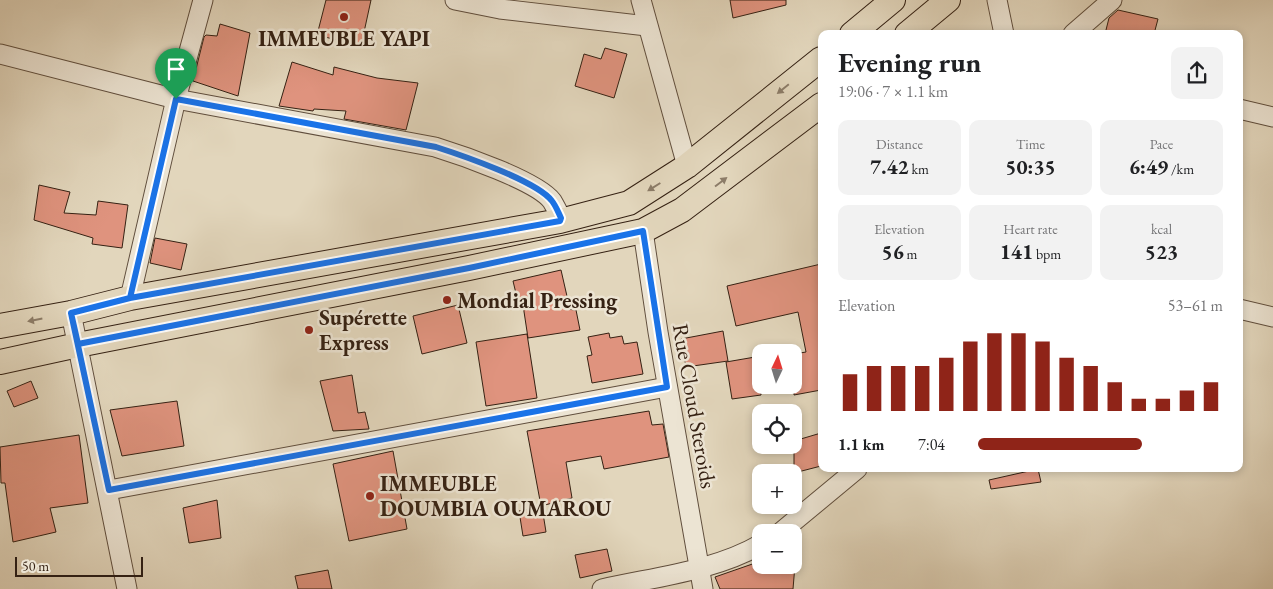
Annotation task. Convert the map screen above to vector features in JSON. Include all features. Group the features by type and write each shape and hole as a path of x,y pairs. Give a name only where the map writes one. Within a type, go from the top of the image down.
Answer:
{"main road":[{"path":"857,30 894,0"},
{"path":"912,30 948,0"},
{"path":"0,326 71,313 130,298 560,221 629,202 688,166 818,61"},
{"path":"0,362 78,344 469,268 643,231 682,210 818,109"}],"street":[{"path":"130,298 176,99 202,0"},
{"path":"455,0 500,9 647,26"},
{"path":"641,0 688,166"},
{"path":"998,0 1003,30"},
{"path":"1078,30 1112,0"},
{"path":"0,54 176,99 436,147 469,157 539,190 551,200 561,218 560,221"},
{"path":"1243,110 1273,117"},
{"name":"Rue Cloud Steroids","path":"643,231 667,387 703,589"},
{"path":"1243,310 1273,316"},
{"path":"71,313 109,490 127,589"},
{"path":"109,490 667,387"},
{"path":"791,524 853,472"},
{"path":"602,589 699,567 744,554 752,549"}],"building":[{"name":"IMMEUBLE YAPI","path":"326,0 371,0 361,46 317,35"},
{"path":"730,0 786,0 786,5 733,18"},
{"path":"1118,10 1158,19 1155,30 1106,30 1109,18"},
{"path":"220,24 250,33 238,96 193,81 204,37 206,35 217,36"},
{"path":"605,48 627,54 614,98 575,86 584,54 601,59"},
{"path":"292,62 333,75 334,67 377,78 418,83 406,130 344,119 346,111 314,109 313,111 279,106"},
{"path":"39,185 70,192 64,213 96,215 98,201 128,205 122,248 92,244 93,238 34,220"},
{"path":"155,238 187,244 181,270 150,263"},
{"path":"818,265 818,391 802,394 802,353 806,352 798,312 736,326 727,286"},
{"path":"561,270 569,305 566,306 566,309 576,310 580,330 528,338 523,305 519,306 513,281"},
{"path":"458,305 467,343 422,354 413,316"},
{"path":"723,331 728,361 686,367 681,339"},
{"path":"609,333 610,338 622,336 624,344 637,342 643,374 592,383 587,356 592,355 588,337"},
{"path":"527,334 537,398 486,406 476,342"},
{"path":"752,358 752,394 761,395 732,399 726,362"},
{"path":"352,375 358,413 365,412 369,429 333,431 320,381"},
{"path":"31,381 38,398 14,407 7,391"},
{"path":"177,401 184,446 122,456 110,410"},
{"path":"649,411 652,425 663,424 669,457 604,469 601,456 566,462 572,498 541,506 527,431"},
{"path":"818,434 818,467 802,471 802,464 794,464 794,454 802,454 802,439"},
{"path":"79,435 88,503 50,508 56,532 13,542 5,483 1,483 0,447"},
{"name":"IMMEUBLE DOUMBIA OUMAROU","path":"393,451 407,529 349,541 333,464"},
{"path":"1025,472 1039,472 1041,482 991,489 989,480"},
{"path":"217,500 221,538 189,543 183,508"},
{"path":"542,507 546,532 523,536 519,511"},
{"path":"607,549 612,571 580,578 575,555"},
{"path":"752,564 752,574 794,574 793,589 720,589 715,577"},
{"path":"328,570 332,589 298,589 295,576"}],"place":[{"name":"IMMEUBLE YAPI","path":"344,17"},
{"name":"Mondial Pressing","path":"447,300"},
{"name":"Supérette Express","path":"309,330"},
{"name":"IMMEUBLE DOUMBIA OUMAROU","path":"370,496"}],"route":[{"path":"176,99 130,298 71,313 78,344 469,268 643,231 667,387 109,490 71,313 130,298 560,221 561,218 551,200 539,190 469,157 436,147 176,99"}]}
